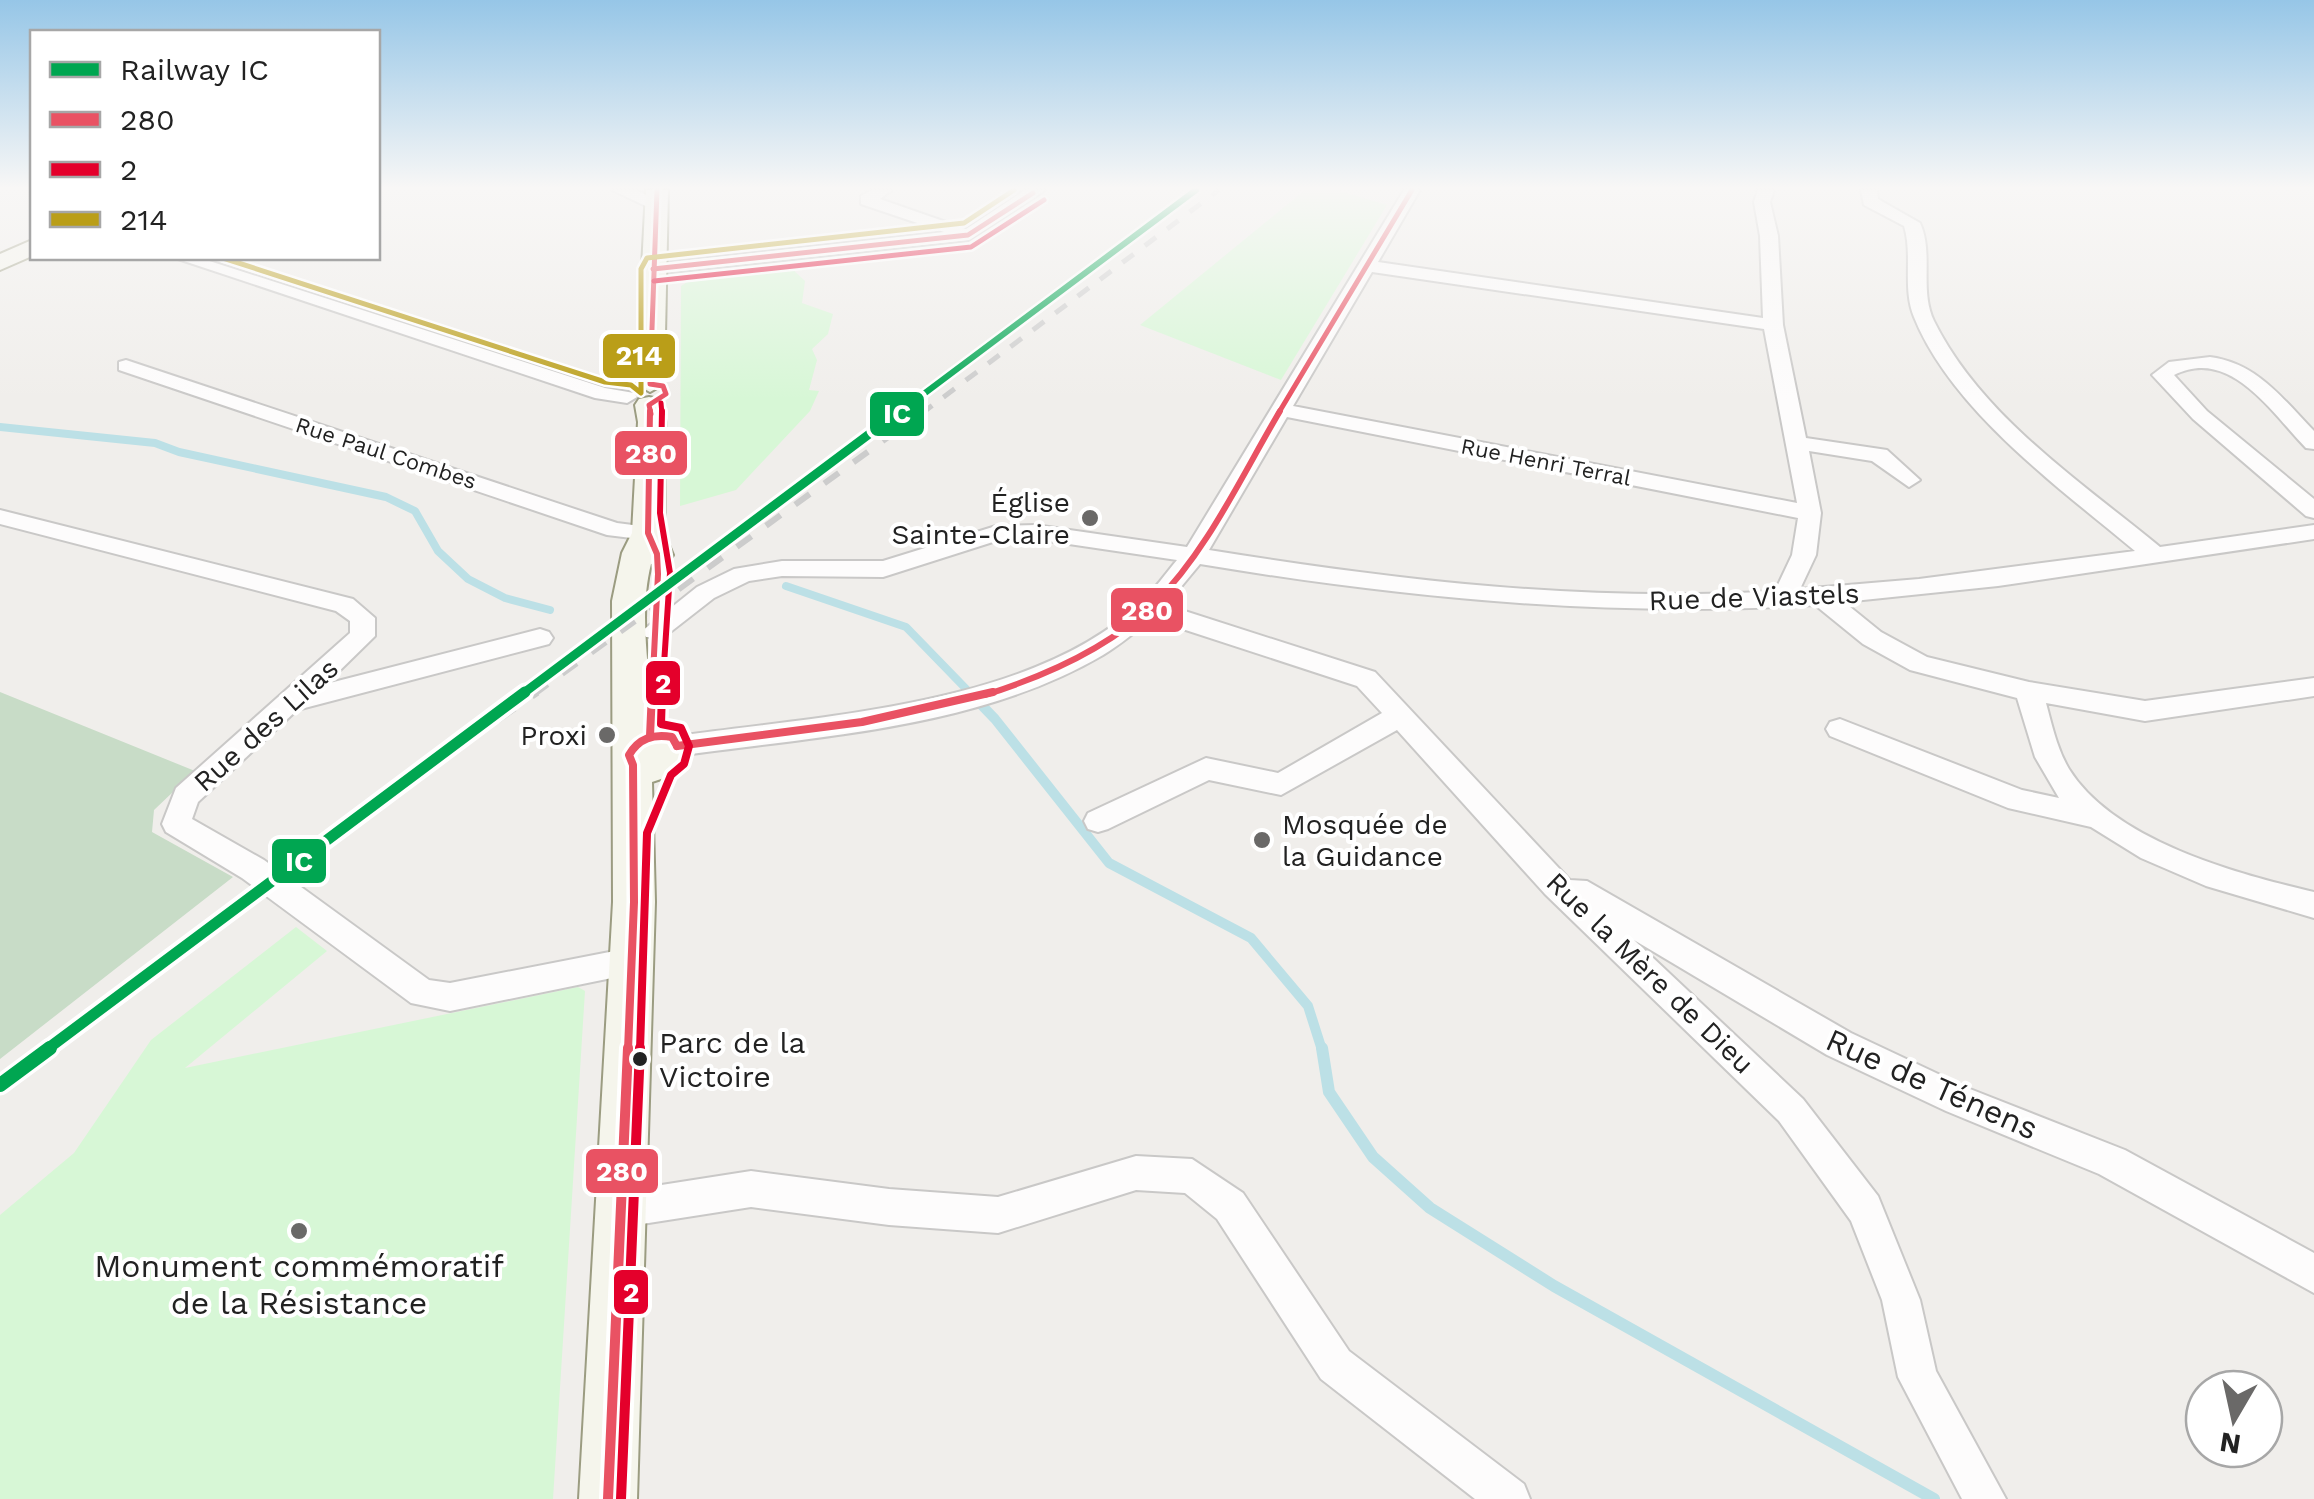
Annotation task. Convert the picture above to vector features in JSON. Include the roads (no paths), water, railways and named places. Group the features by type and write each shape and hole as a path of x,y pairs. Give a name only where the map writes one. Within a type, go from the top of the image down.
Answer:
{"main road":[{"path":"608,1499 623,1209 634,830 650,753 648,716 657,594 656,554 648,532 652,422 642,395 653,260"},
{"path":"648,532 634,559 630,660 634,731 650,753"}],"street":[{"path":"190,260 602,394 642,395"},
{"path":"653,269 737,260"},
{"path":"650,753 952,704 1002,691 1088,651 1150,609 1194,555 1370,260"},
{"path":"1770,260 1773,325 1810,513 1804,555 1787,587 1789,601"},
{"path":"1916,260 1915,295 1923,318 1947,356 2038,457 2155,555"},
{"path":"1366,266 1773,325"},
{"path":"2314,442 2237,369 2187,362 2167,368 2162,375 2200,415 2314,511"},
{"name":"Rue Paul Combes","path":"126,366 615,530 648,532"},
{"name":"Rue Henri Terral","path":"1281,410 1810,513"},
{"path":"1796,443 1879,455 1909,480"},
{"name":"Rue des Lilas","path":"0,517 344,605 363,618 362,636 186,796 176,824 253,869 422,993 450,997 630,962"},
{"name":"Rue de Viastels","path":"655,631 722,582 748,572 784,568 820,572 886,569 936,556 982,535 1016,530 1393,587 1541,602 1824,599 2314,532"},
{"path":"1824,599 1872,638 1919,664 2029,691 2145,711 2314,687"},
{"name":"Rue la Mère de Dieu","path":"1150,609 1366,679 1556,884 1791,1110 1865,1209 1901,1300 1918,1378 1985,1499"},
{"path":"290,703 540,638"},
{"path":"2029,691 2053,765 2069,791 2104,819 2190,867 2314,905"},
{"path":"1098,821 1206,769 1281,784 1402,714"},
{"path":"1840,730 2018,800 2104,819"},
{"name":"Rue de Ténens","path":"1556,884 1575,889 1839,1044 1958,1100 2112,1162 2314,1274"},
{"path":"623,1209 751,1189 889,1207 998,1214 1060,1199 1136,1173 1192,1176 1230,1206 1334,1366 1509,1499"}],"waterway":[{"path":"0,427 155,443 179,452 386,497 415,511 438,551 468,579 505,598 550,610"},
{"path":"786,586 906,627 972,695"},
{"path":"969,692 995,719 1109,863 1251,938 1308,1006 1322,1050"},
{"path":"1322,1048 1329,1092 1373,1157 1430,1208 1554,1286 1934,1499"}],"railway":[{"path":"921,414 1126,260"},
{"path":"533,695 924,411"},
{"path":"393,791 537,692"}],"rail line":[{"name":"IC","path":"0,1085 1103,260"}],"place":[{"name":"Église Sainte-Claire","path":"1090,518"},
{"name":"Proxi","path":"607,735"},
{"name":"Mosquée de la Guidance","path":"1262,840"},
{"name":"Parc de la Victoire","path":"640,1059"},
{"name":"Monument commémoratif de la Résistance","path":"299,1231"}]}
